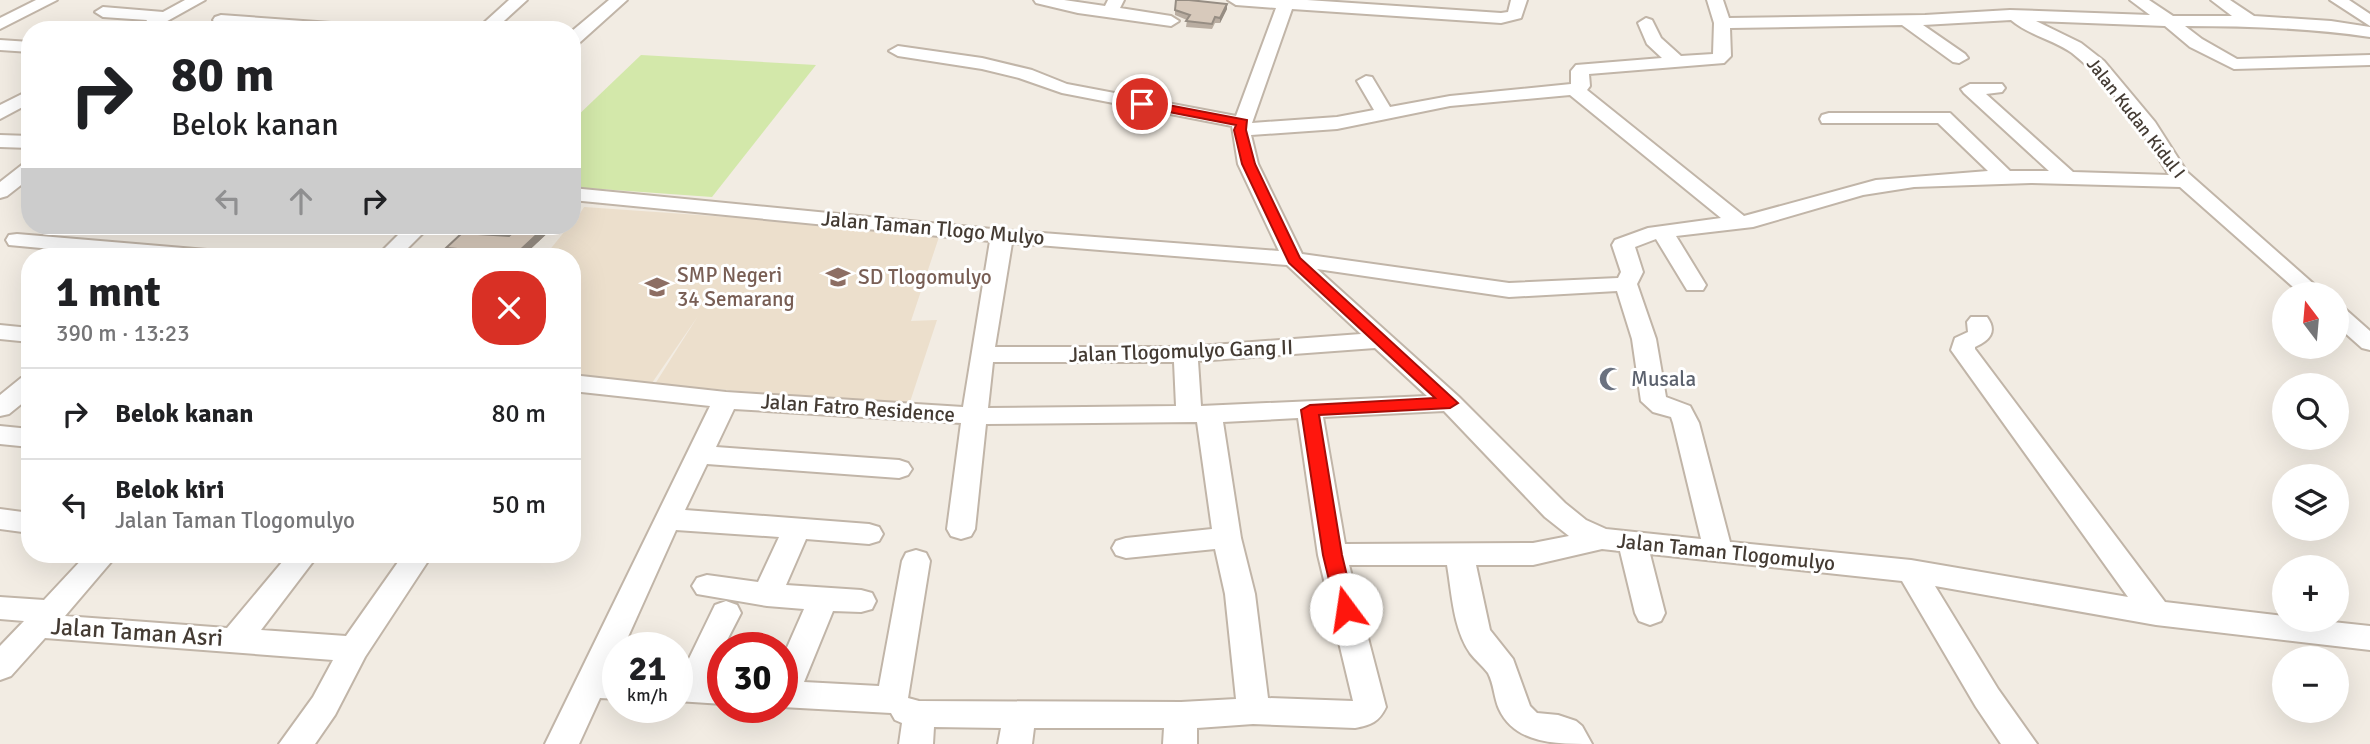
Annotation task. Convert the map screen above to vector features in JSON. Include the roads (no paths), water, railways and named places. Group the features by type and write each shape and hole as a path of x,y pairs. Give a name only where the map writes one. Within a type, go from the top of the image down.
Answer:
{"street":[{"path":"0,24 49,0"},
{"path":"159,21 197,0"},
{"path":"494,21 519,0"},
{"path":"581,32 619,0"},
{"path":"1042,0 1078,8 1113,5 1134,21 1171,21"},
{"path":"1236,0 1501,18 1515,15 1520,0"},
{"path":"898,51 937,56 1034,78 1062,88 1241,126 1326,124 1460,99 1574,89 1581,86 1582,69 1713,60 1722,56 1722,23 1715,0"},
{"name":"Jalan Kudan Kidul I","path":"1990,0 2010,15 2075,47 2098,65 2148,126 2186,181 2300,282"},
{"path":"2138,0 2196,43 2234,64 2370,60"},
{"path":"2219,0 2249,21"},
{"path":"2338,0 2370,21"},
{"path":"1286,3 1241,126 1248,164 1294,260 1509,289 1626,284"},
{"path":"103,12 166,17"},
{"path":"1722,23 1908,21 2010,15 2249,21 2332,26 2370,32"},
{"path":"221,20 226,21"},
{"path":"1908,21 1959,58"},
{"path":"1646,23 1653,40 1676,61"},
{"path":"2332,26 2370,51"},
{"path":"0,45 21,46"},
{"path":"1366,81 1384,114"},
{"path":"1996,88 1970,89 2069,179"},
{"path":"1574,89 1739,222"},
{"path":"0,113 21,100"},
{"path":"1829,119 1943,117 2006,178"},
{"path":"0,141 21,142"},
{"path":"0,192 21,175"},
{"path":"1718,551 1686,423 1681,412 1654,401 1644,339 1626,284 1632,272 1623,245 1640,236 1755,220 1877,186 2006,178 2186,181"},
{"name":"Jalan Taman Tlogo Mulyo","path":"581,195 1002,236 1294,260"},
{"path":"1663,233 1695,285"},
{"path":"8,246 24,235"},
{"path":"396,248 410,235"},
{"name":"Jalan Fatro Residence","path":"581,384 726,400 976,416 982,355 1002,236"},
{"path":"8,246 38,248"},
{"name":"Jalan Taman Tlogomulyo","path":"1294,260 1450,403 1555,510 1576,527 1602,539 1911,571 2156,613 2370,638"},
{"path":"1979,322 1980,335 1963,343 1963,350 2156,613"},
{"path":"2349,324 2370,343"},
{"path":"0,332 21,334"},
{"name":"Jalan Tlogomulyo Gang II","path":"982,355 1186,354 1272,350 1380,340"},
{"path":"1186,354 1240,594 1253,711"},
{"path":"0,408 21,391"},
{"path":"624,632 667,519 726,400"},
{"path":"961,530 976,416 1310,410 1450,403"},
{"path":"798,697 909,719 1017,730 1180,729 1253,711 1356,715 1365,713 1370,707 1332,555 1310,410"},
{"path":"0,435 21,437"},
{"path":"700,455 899,469"},
{"path":"0,519 21,522"},
{"path":"667,519 869,534"},
{"path":"767,595 797,528"},
{"path":"1126,548 1227,538"},
{"path":"1332,555 1533,554 1602,539"},
{"path":"1633,544 1650,613"},
{"path":"1460,555 1479,641 1503,671 1518,714 1533,726 1562,729 1569,733 1575,744"},
{"path":"909,719 916,561"},
{"path":"0,667 96,563"},
{"name":"Jalan Taman Asri","path":"236,639 298,563"},
{"path":"296,744 324,706 354,649 413,563"},
{"path":"1911,571 1987,698 2020,744"},
{"path":"707,586 767,595 860,601"},
{"path":"798,658 823,598"},
{"name":"Jalan Taman Asri","path":"0,608 45,619 354,649"},
{"path":"693,673 726,613"},
{"path":"562,744 602,688"}],"place":[{"name":"SD Tlogomulyo","path":"838,277"},
{"name":"SMP Negeri 34 Semarang","path":"657,287"},
{"name":"Musala","path":"1611,379"}]}
